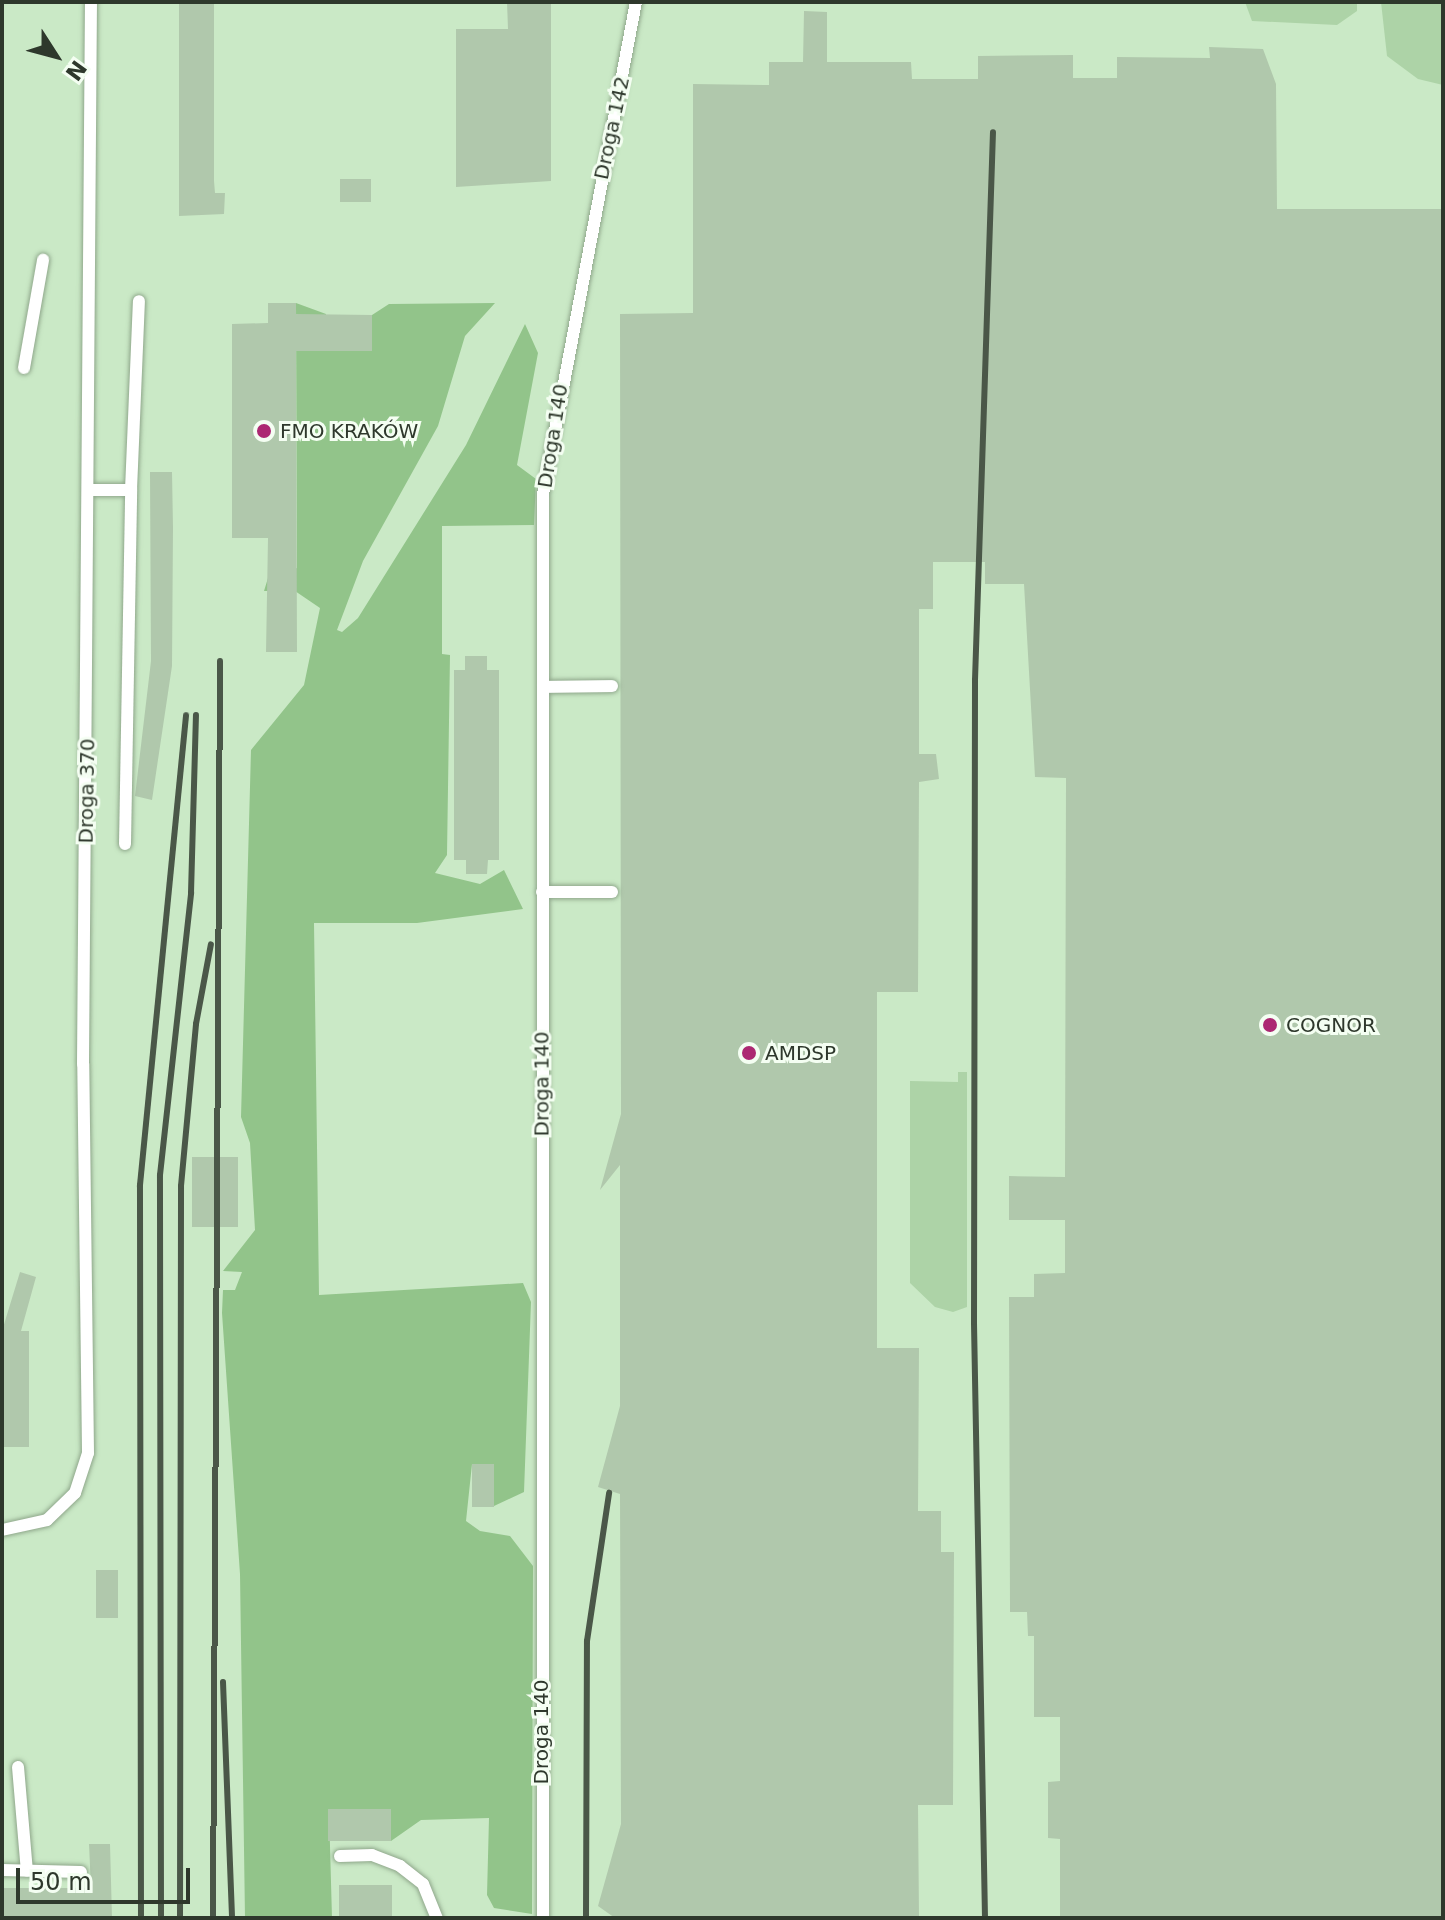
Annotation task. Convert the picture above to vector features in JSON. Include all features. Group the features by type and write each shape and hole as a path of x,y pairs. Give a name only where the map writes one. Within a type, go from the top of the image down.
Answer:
{"lane":[{"name":"Droga 370","path":"2,1530 47,1520 75,1493 88,1453 83,1064 90,490 91,2"},
{"name":"Droga 142","path":"586,253 636,2"},
{"name":"Droga 140","path":"543,1918 543,494 586,253"},
{"path":"24,368 43,260"},
{"path":"125,844 131,490 139,301"},
{"path":"90,490 131,490"},
{"path":"543,687 612,686"},
{"path":"542,892 612,892"},
{"path":"18,1767 27,1871"},
{"path":"340,1856 372,1855 400,1866 423,1884 437,1918"},
{"path":"2,1870 81,1872"}],"shaded area":[{"path":"2,2 1443,2 1443,1918 2,1918"},
{"path":"1245,2 1357,2 1357,11 1337,25 1252,21"},
{"path":"1381,2 1443,2 1443,85 1418,79 1387,56"},
{"path":"958,1072 967,1072 967,1307 953,1312 935,1307 910,1283 910,1081 958,1082"}],"green space":[{"path":"296,303 326,314 326,350 371,350 372,315 389,304 495,303 465,336 438,426 363,561 337,630 342,632 358,618 466,445 525,324 538,353 517,465 536,479 534,525 442,526 442,654 450,655 447,855 435,873 480,884 504,870 523,909 417,923 314,923 319,1295 523,1283 531,1302 524,1492 494,1506 494,1464 472,1464 466,1521 480,1531 510,1536 533,1566 532,1914 494,1908 487,1895 489,1818 421,1820 391,1841 391,1809 329,1810 332,1918 245,1918 240,1574 222,1313 223,1290 235,1290 242,1272 223,1271 255,1230 250,1143 241,1117 251,750 304,685 320,608 295,591 264,591 268,578 297,568"}],"building":[{"path":"179,2 214,2 214,181 215,193 225,193 224,214 179,216"},
{"path":"507,2 551,2 551,181 456,187 456,29 508,29"},
{"path":"804,11 827,12 827,62 911,62 912,79 978,79 978,56 1073,55 1073,78 1117,78 1117,57 1210,58 1209,47 1263,49 1276,84 1277,209 1443,209 1443,1918 1060,1918 1060,1839 1048,1838 1048,1782 1060,1781 1060,1717 1034,1717 1034,1636 1028,1636 1027,1612 1010,1612 1009,1297 1034,1297 1034,1274 1065,1273 1065,1220 1009,1220 1009,1176 1065,1177 1066,778 1035,777 1024,584 985,584 985,562 933,562 933,609 919,609 919,754 936,754 939,779 919,782 918,992 877,992 877,1348 919,1348 918,1511 941,1511 941,1552 954,1552 953,1805 918,1805 919,1918 615,1918 598,1906 621,1824 620,1494 598,1487 620,1406 620,1165 600,1190 621,1114 620,314 693,313 693,84 769,85 769,62 803,62"},
{"path":"340,179 371,179 371,202 340,202"},
{"name":"FMO KRAKÓW","path":"268,303 296,303 296,314 372,315 372,351 296,351 297,652 266,652 268,538 232,538 232,324 268,323"},
{"path":"150,472 172,472 173,528 172,666 152,800 135,796 151,661"},
{"path":"465,656 487,656 487,670 499,670 499,860 488,860 487,874 466,874 466,860 454,860 454,670 465,670"},
{"path":"192,1157 238,1157 238,1227 192,1227"},
{"path":"20,1272 36,1277 21,1331 29,1331 29,1447 2,1447 2,1331"},
{"path":"472,1464 494,1464 494,1507 472,1507"},
{"path":"96,1570 118,1570 118,1618 96,1618"},
{"path":"328,1809 391,1809 391,1841 328,1841"},
{"path":"89,1844 110,1844 112,1918 2,1918 2,1888 91,1888"},
{"path":"339,1885 392,1885 392,1918 339,1918"}],"railway":[{"path":"985,1918 974,1322 975,680 993,132"},
{"path":"213,1918 220,661"},
{"path":"141,1918 140,1185 186,715"},
{"path":"161,1918 160,1175 191,893 196,715"},
{"path":"180,1918 181,1186 196,1024 211,944"},
{"path":"586,1918 587,1641 609,1493"},
{"path":"223,1682 232,1918"}],"place":[{"name":"FMO KRAKÓW","path":"264,431"},
{"name":"COGNOR","path":"1270,1025"},
{"name":"AMDSP","path":"749,1053"}]}
